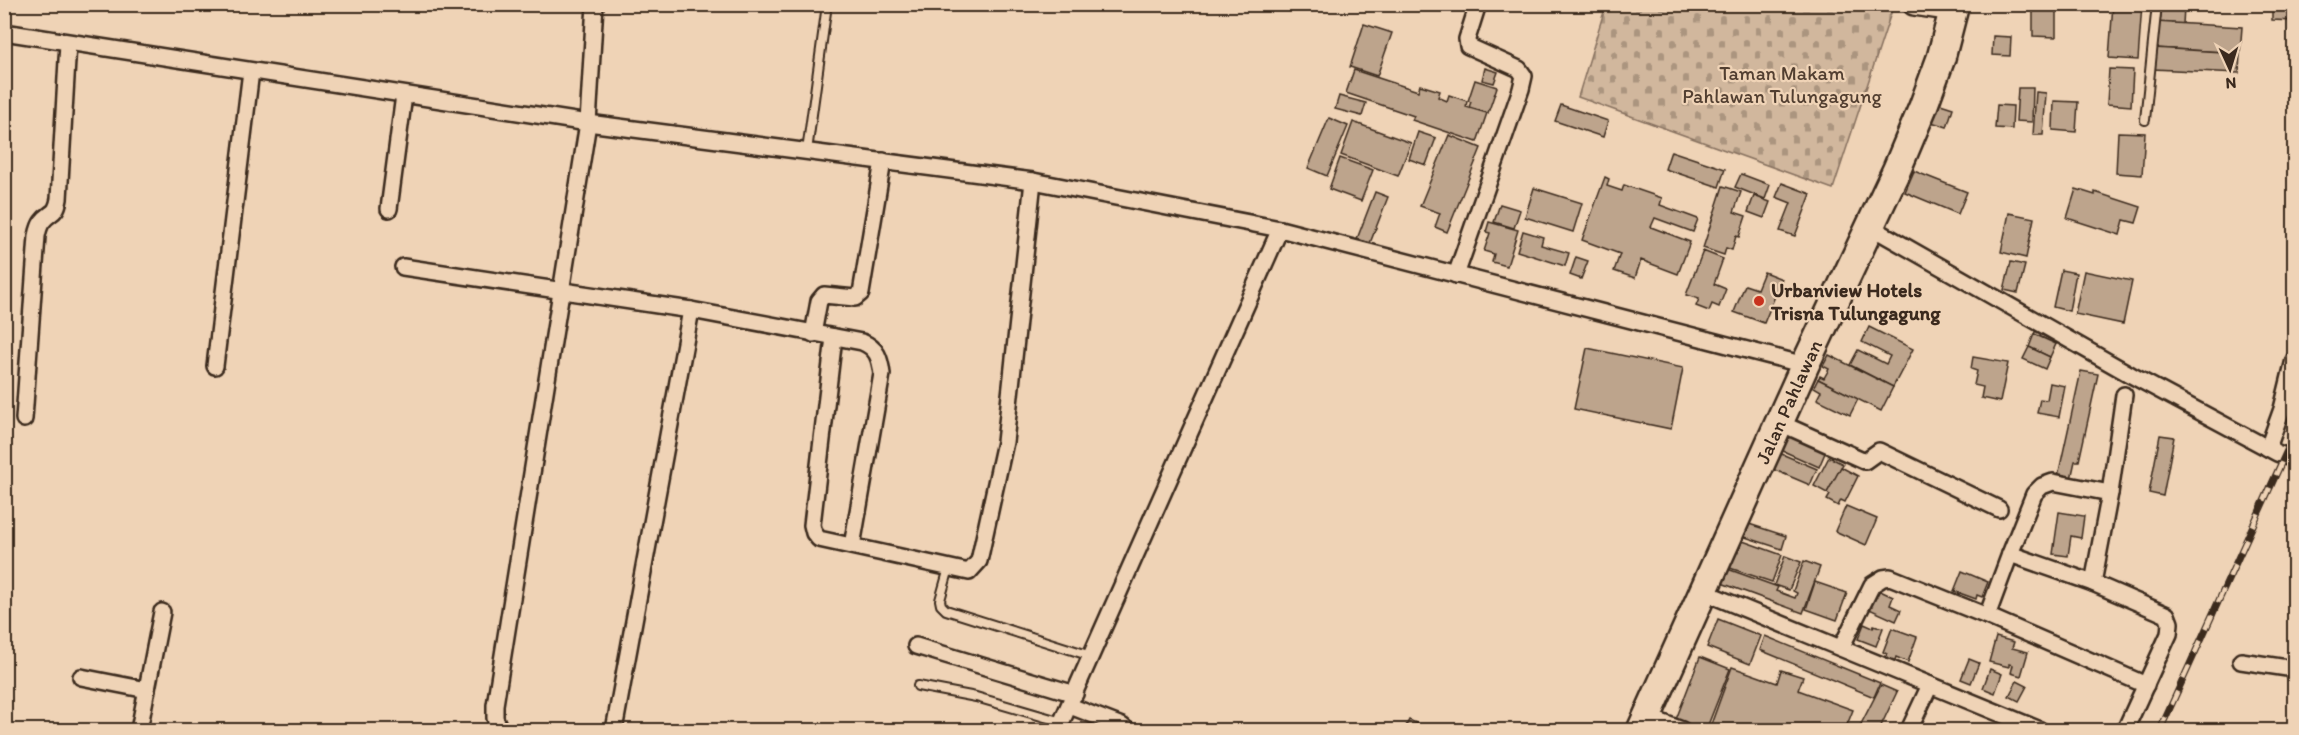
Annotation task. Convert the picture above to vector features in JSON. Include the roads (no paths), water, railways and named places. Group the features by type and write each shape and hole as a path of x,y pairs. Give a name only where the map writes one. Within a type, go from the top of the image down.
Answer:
{"highway":[{"name":"Jalan Pahlawan","path":"1644,724 1805,365 1871,227 1923,107 1941,58 1955,8"}],"street":[{"path":"500,730 495,718 495,705 588,123 595,4"},
{"path":"1456,275 1524,76 1519,69 1468,46 1467,39 1478,4"},
{"path":"1914,4 1955,8"},
{"path":"4,32 588,123 1033,181 1280,229 1805,365"},
{"path":"24,419 37,236 41,223 54,214 59,199 68,43"},
{"path":"215,366 251,71"},
{"path":"389,209 404,95"},
{"path":"813,334 819,301 824,295 855,298 861,292 883,161"},
{"path":"834,337 812,525 814,533 819,539 969,572 979,561 1002,453 1033,181"},
{"path":"1871,227 2131,375 2268,448 2295,459"},
{"path":"1060,726 1280,229"},
{"path":"403,267 691,310 862,342 872,346 878,353 882,374 852,546"},
{"path":"614,730 691,310"},
{"path":"2268,448 2282,409 2295,360"},
{"path":"2093,583 2124,395"},
{"path":"1780,423 1866,461 1879,451 1999,509"},
{"path":"1988,616 2034,494 2042,486 2053,482 2109,494"},
{"path":"2010,554 2093,583 2167,615 2170,630 2125,730"},
{"path":"1841,648 1872,585 1883,578 1896,579 1988,616 2146,685"},
{"path":"1704,592 2040,730"},
{"path":"140,730 162,612"},
{"path":"916,646 1072,700 1127,730"},
{"path":"2241,661 2295,669"},
{"path":"81,676 147,690"},
{"path":"1909,730 1930,685"},
{"path":"1644,724 1682,730"}],"lane":[{"path":"2145,120 2157,4"},
{"path":"807,152 826,12"},
{"path":"949,568 940,600 946,610 1091,656"},
{"path":"918,686 976,697 1060,726"}],"railway":[{"path":"2160,730 2294,435"}],"place":[{"name":"Urbanview Hotels Trisna Tulungagung","path":"1759,301"}],"park label":[{"name":"Taman Makam Pahlawan Tulungagung","path":"1782,84"}]}
